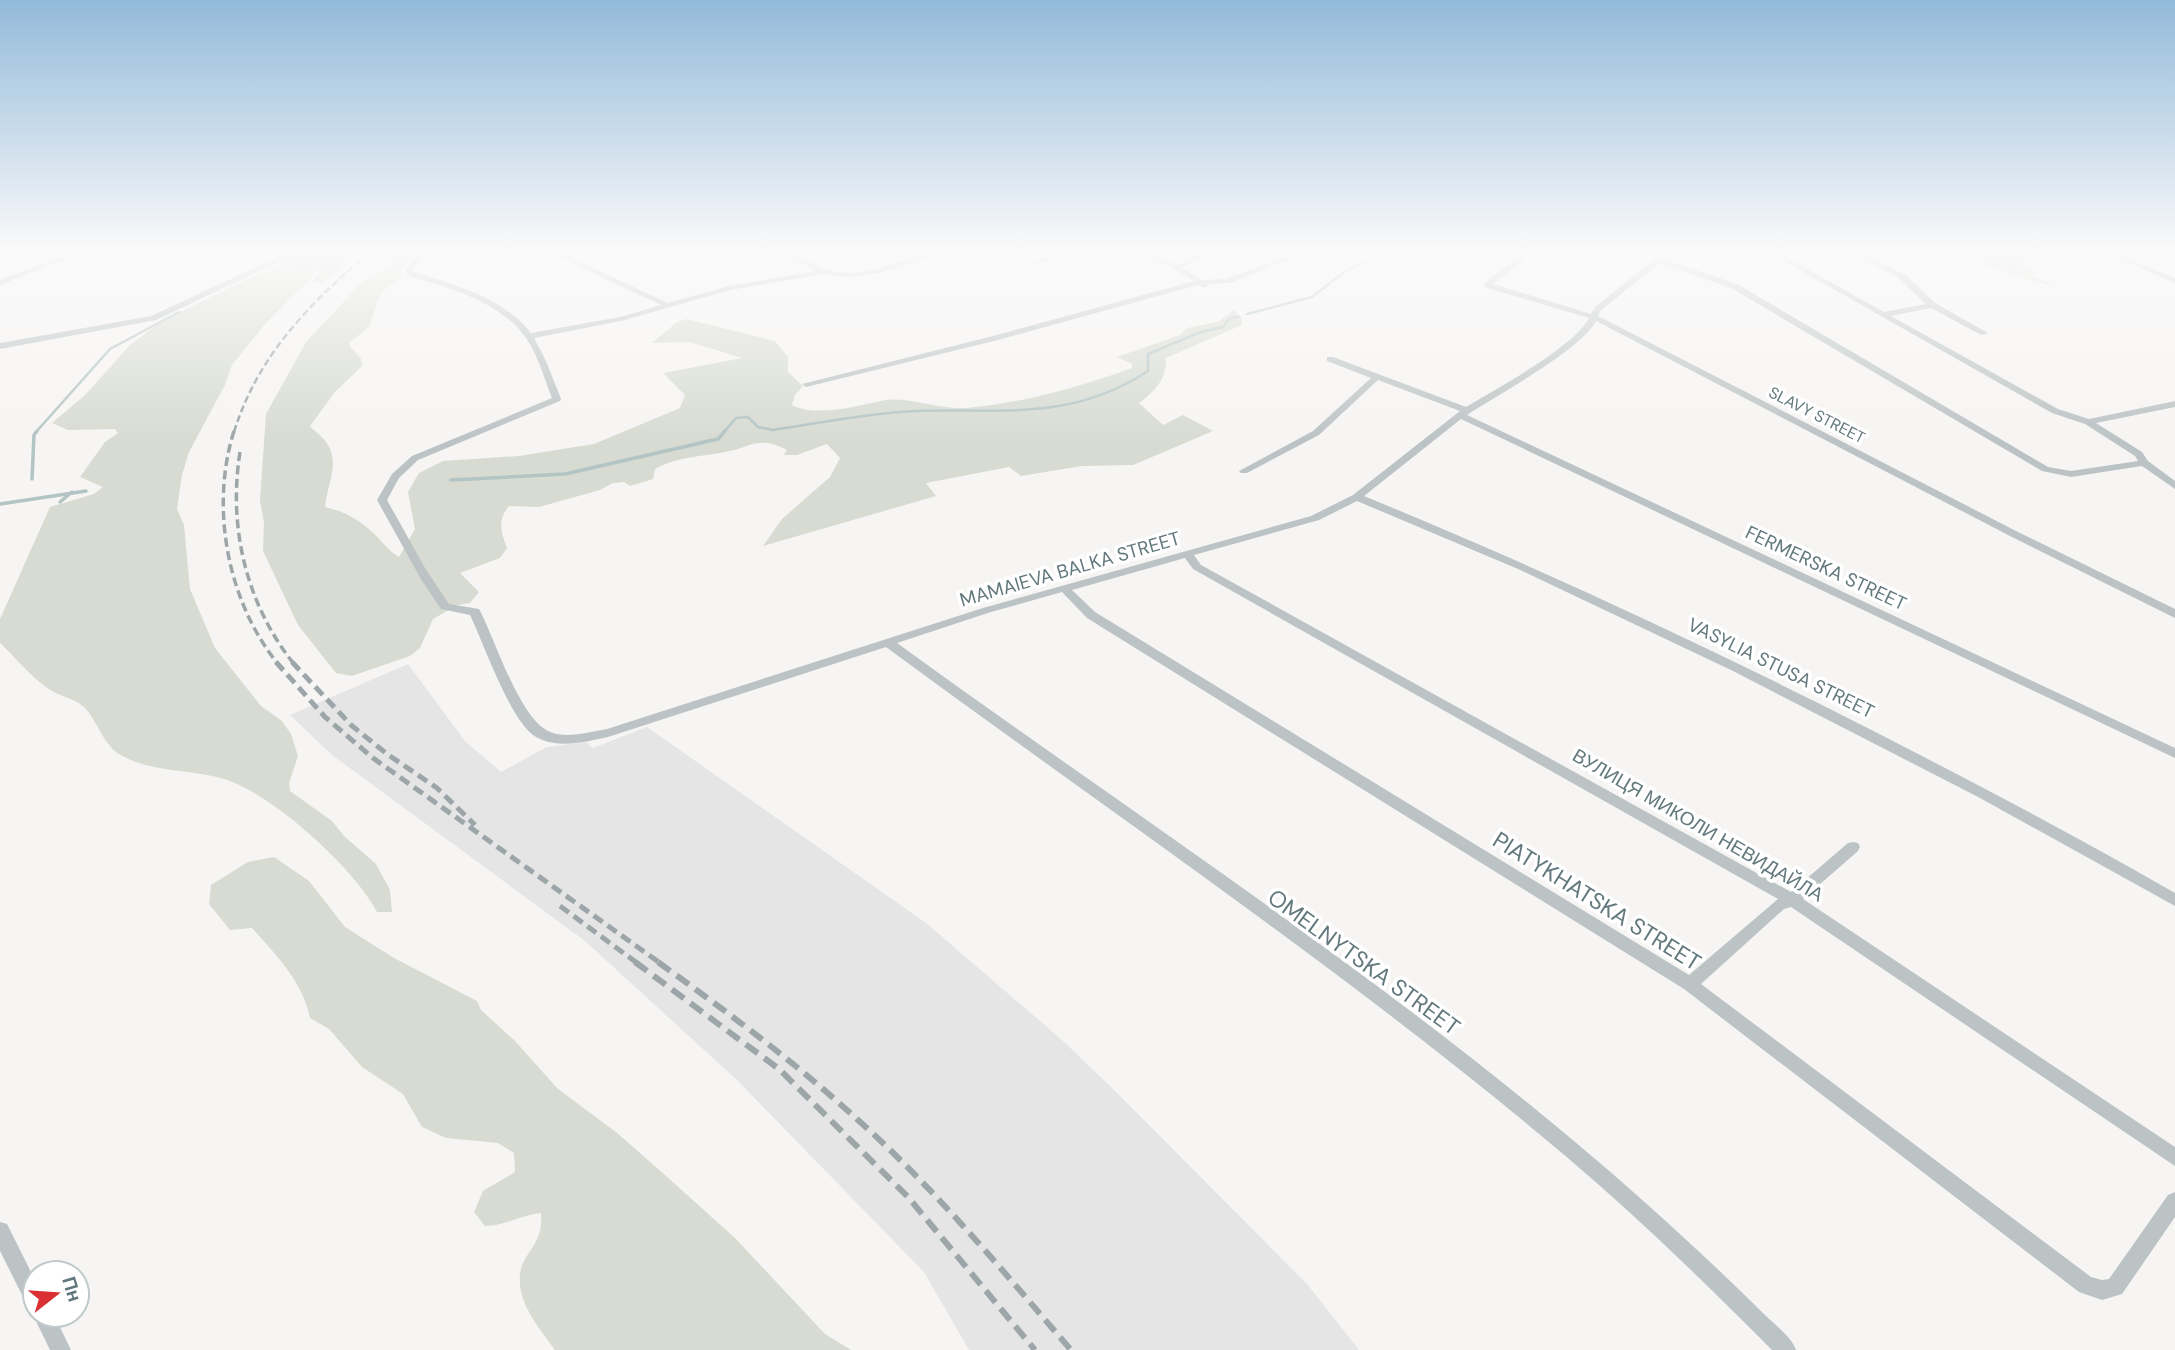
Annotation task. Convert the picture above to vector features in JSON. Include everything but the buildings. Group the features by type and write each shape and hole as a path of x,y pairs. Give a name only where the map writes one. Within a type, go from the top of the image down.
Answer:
{"street":[{"path":"0,346 160,315"},
{"path":"415,458 557,399 530,336 503,315"},
{"path":"530,336 633,315"},
{"path":"806,384 1086,315"},
{"name":"SLAVY STREET","path":"1586,315 2175,614"},
{"name":"MAMAIEVA BALKA STREET","path":"415,458 395,476 382,500 409,545 423,579 445,607 475,612 519,706 538,732 566,739 608,733 1064,588 1315,518 1357,497 1464,413 1549,359 1587,330 1597,315"},
{"path":"1783,315 2045,469 2071,474 2144,463"},
{"path":"1882,315 2055,411 2088,422 2139,454 2144,463 2175,486"},
{"path":"1951,315 1984,333"},
{"name":"FERMERSKA STREET","path":"1330,359 1464,413 2175,753"},
{"path":"1244,471 1316,433 1377,377"},
{"path":"2088,422 2175,404"},
{"name":"VASYLIA STUSA STREET","path":"1357,497 1490,551 1642,621 1955,777 2058,831 2175,900"},
{"name":"ВУЛИЦЯ МИКОЛИ НЕВИДАЙЛА","path":"1187,553 1197,567 1792,900 2175,1157"},
{"name":"PIATYKHATSKA STREET","path":"1064,588 1091,615 1690,984 2086,1285 2102,1290 2115,1287 2175,1201"},
{"name":"OMELNYTSKA STREET","path":"889,643 1404,1017 1536,1120 1709,1273 1786,1350"},
{"path":"1690,984 1779,905 1792,900 1853,847"},
{"path":"0,1231 21,1272"},
{"path":"50,1329 61,1350"}],"shaded area":[{"path":"174,315 274,315 232,365 225,385 189,452 182,475 177,509 184,525 190,589 215,648 261,706 282,721 291,734 298,756 289,783 290,791 332,821 344,836 376,864 390,890 392,912 377,912 351,875 332,855 289,817 246,788 214,776 145,765 113,750 84,707 46,687 0,643 0,619 50,507 94,494 103,487 80,477 105,442 118,433 115,429 68,430 52,423 85,395 130,345"},
{"path":"331,315 373,315 365,331 350,342 350,346 361,359 362,366 335,392 310,426 326,442 332,458 332,474 325,507 360,522 399,557 415,529 408,492 419,473 443,461 519,456 594,444 680,408 685,395 663,373 742,358 690,342 652,343 677,322 687,319 775,341 788,357 788,372 803,386 795,395 792,405 802,409 826,410 886,400 966,408 1030,398 1132,368 1132,364 1117,357 1180,335 1187,328 1218,322 1227,315 1238,315 1242,319 1242,325 1166,358 1159,384 1139,403 1163,425 1183,415 1213,431 1133,465 1082,466 1021,476 1009,467 926,483 936,496 763,546 782,519 830,477 840,458 827,444 797,455 784,455 787,450 777,446 767,443 754,444 664,464 655,469 653,479 630,486 624,482 613,483 600,490 539,507 509,506 501,526 507,548 500,558 460,573 479,592 470,603 458,605 433,619 420,648 410,656 352,676 336,673 298,625 263,551 264,523 260,500 266,414 306,342"},
{"path":"408,664 465,741 501,772 547,747 586,742 593,748 647,727 926,923 1062,1040 1115,1091 1307,1284 1359,1350 969,1350 924,1272 738,1081 585,941 332,755 290,715"},
{"path":"274,857 309,881 345,927 394,958 477,1001 481,1010 515,1041 558,1089 616,1132 665,1175 736,1239 825,1334 851,1350 555,1350 531,1315 520,1285 522,1267 539,1233 541,1213 485,1226 474,1212 483,1191 515,1172 514,1153 498,1143 446,1138 422,1127 403,1094 362,1067 329,1029 310,1018 295,981 252,928 230,930 209,904 211,885 248,862"}],"waterway":[{"path":"36,432 110,349 173,315"},
{"path":"724,432 736,418 748,417 758,427 773,430 898,412 1035,409 1063,405 1119,387 1148,371 1148,354 1201,332 1223,327 1230,318 1239,317"},
{"path":"32,479 34,435 37,431"},
{"path":"451,480 565,474 718,439 725,431"},
{"path":"70,493 86,491"},
{"path":"0,504 70,493"},
{"path":"60,502 70,493"}],"railway":[{"path":"234,432 257,379 288,332 303,315"},
{"path":"234,431 227,460 224,491 228,552 235,583 246,612 260,639 278,664"},
{"path":"240,452 237,508 244,564 264,616 277,641 294,664"},
{"path":"276,662 325,717 373,758 660,963"},
{"path":"292,662 351,725 387,754 437,788 475,825"},
{"path":"560,906 637,963"},
{"path":"635,962 779,1069 908,1197 1035,1350"},
{"path":"658,962 785,1058 887,1147 968,1232 1071,1350"}]}
